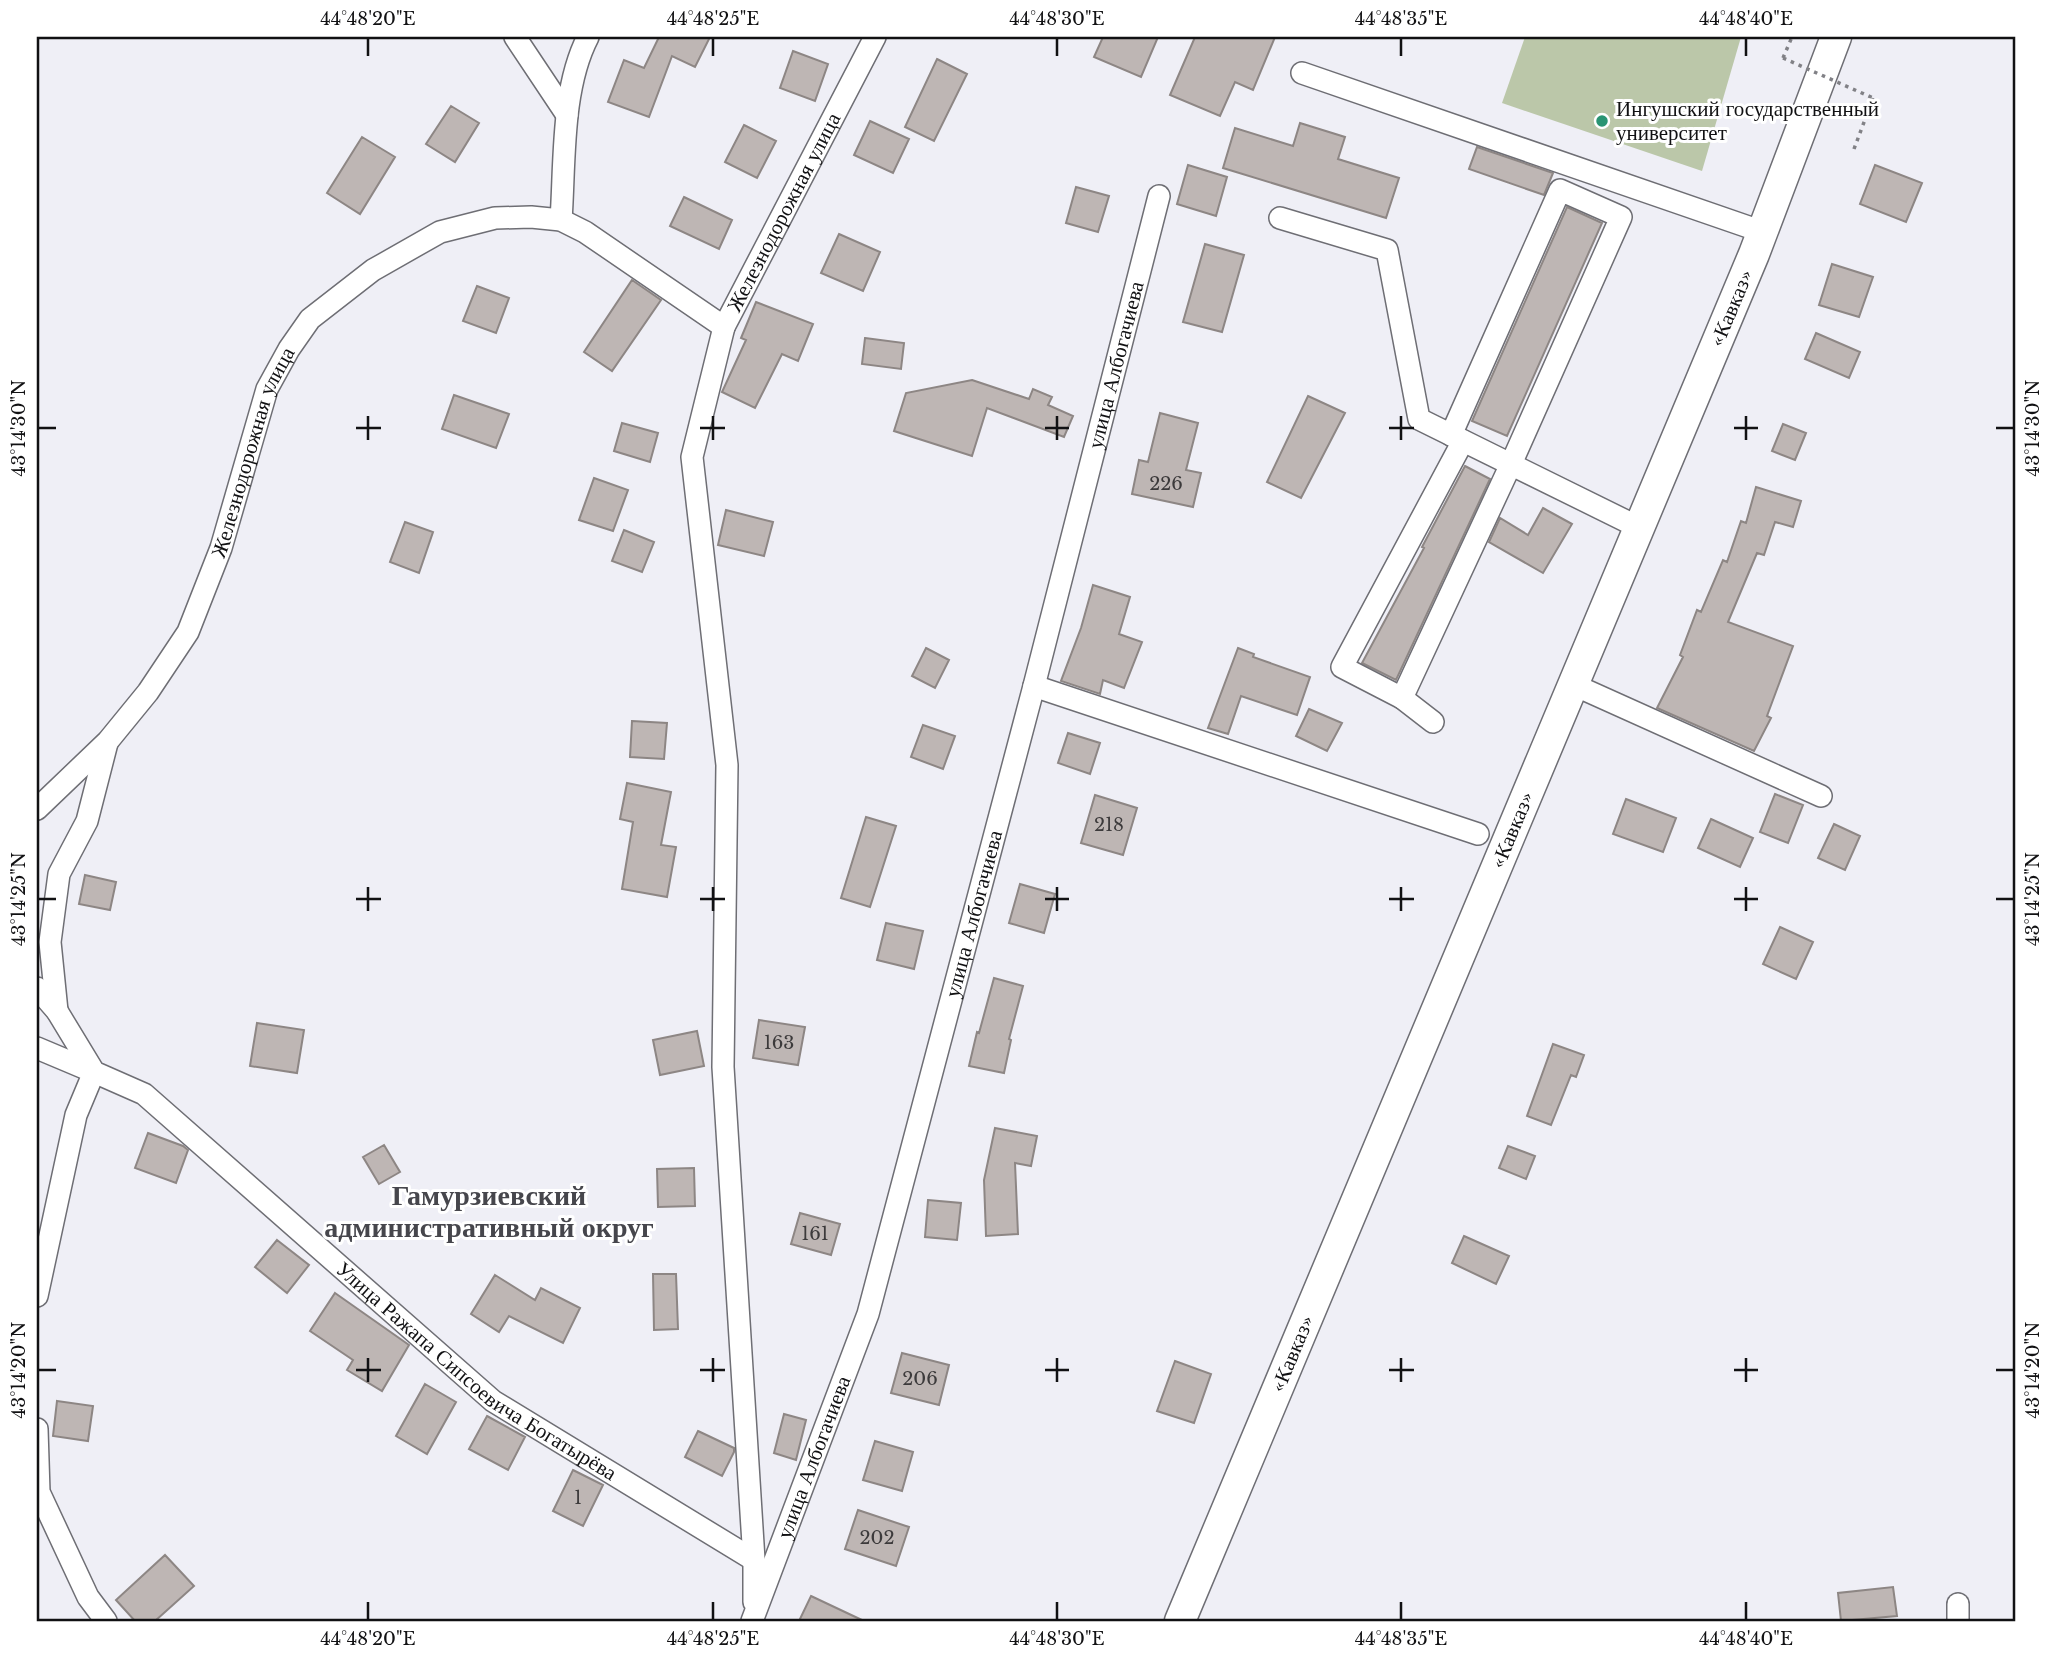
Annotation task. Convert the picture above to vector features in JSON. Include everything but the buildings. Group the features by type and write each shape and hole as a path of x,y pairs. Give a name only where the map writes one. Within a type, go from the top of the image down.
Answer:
{"highway":[{"name":"«Кавказ»","path":"1180,1621 1763,232 1836,37"}],"street":[{"path":"515,37 567,115"},
{"path":"561,220 567,115 579,54 588,37"},
{"name":"Железнодорожная улица","path":"37,808 108,741 148,692 188,632 221,548 267,389 289,349 310,319 373,270 440,232 495,218 531,217 561,220 585,232 724,327 875,37"},
{"path":"1302,73 1763,232"},
{"path":"1402,698 1511,464 1621,217 1560,190 1457,438 1342,667 1402,698 1433,722"},
{"name":"улица Албогачиева","path":"753,1618 868,1314 1034,687 1159,196"},
{"path":"1280,218 1387,250 1419,419 1638,527"},
{"path":"724,327 692,457 727,765 723,1067 754,1560 753,1618"},
{"path":"1572,684 1821,796"},
{"path":"1034,687 1478,834"},
{"path":"57,1011 50,942 59,874 86,821 108,741"},
{"path":"37,988 57,1011 94,1072 76,1115 37,1296"},
{"name":"Улица Ражапа Сипсоевича Богатырёва","path":"37,1048 144,1094 493,1401 754,1560"},
{"path":"37,1429 39,1492 88,1597 106,1621"}],"path":[{"path":"1791,37 1783,58 1873,98 1854,149"}],"green space":[{"path":"1525,37 1741,37 1702,171 1502,103"}],"place":[{"name":"Ингушский государственный университет","path":"1602,121"}],"district":[{"name":"Гамурзиевский административный округ","path":"489,1211"}]}
